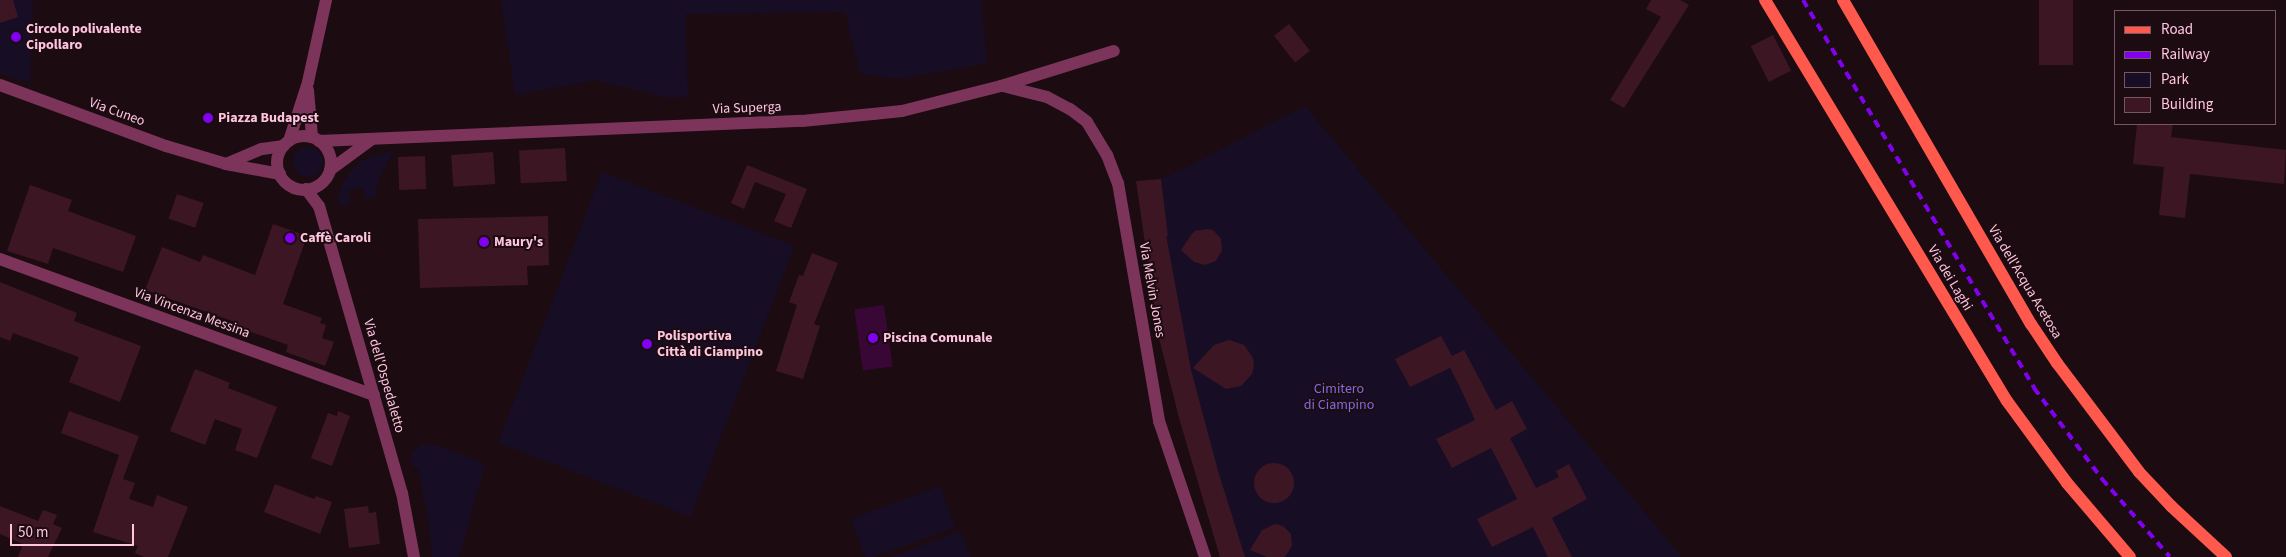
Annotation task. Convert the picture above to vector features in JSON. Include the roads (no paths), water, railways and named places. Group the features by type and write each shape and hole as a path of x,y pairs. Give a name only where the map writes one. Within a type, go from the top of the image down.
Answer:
{"main road":[{"name":"Via dei Laghi","path":"1766,0 2007,401 2067,483 2130,557"},
{"name":"Via dell'Acqua Acetosa","path":"1843,0 2031,324 2057,363 2144,477 2171,506 2223,554 2236,557"}],"street":[{"path":"326,0 308,82 287,143 278,158 280,174 290,186 306,190 314,188 372,139"},
{"name":"Via Superga","path":"316,139 372,139 802,121 902,111 1001,86 1114,51"},
{"path":"308,82 316,139 329,152 328,175 319,206"},
{"name":"Via Cuneo","path":"0,85 166,146 226,164 280,174"},
{"name":"Via Melvin Jones","path":"1001,86 1048,97 1070,109 1087,122 1107,155 1118,183 1159,421 1205,557"},
{"path":"226,164 262,149 287,143 297,137 316,139"},
{"name":"Via dell'Ospedaletto","path":"306,190 319,206 402,493 414,557"},
{"name":"Via Vincenza Messina","path":"0,259 374,395"}],"railway":[{"path":"1803,0 2034,388 2102,479 2170,557"}],"place":[{"name":"Circolo polivalente Cipollaro","path":"16,37"},
{"name":"Piazza Budapest","path":"208,118"},
{"name":"Caffè Caroli","path":"290,238"},
{"name":"Maury's","path":"484,242"},
{"name":"Piscina Comunale","path":"873,338"},
{"name":"Polisportiva Città di Ciampino","path":"647,344"}],"park label":[{"name":"Cimitero di Ciampino","path":"1339,398"}]}
